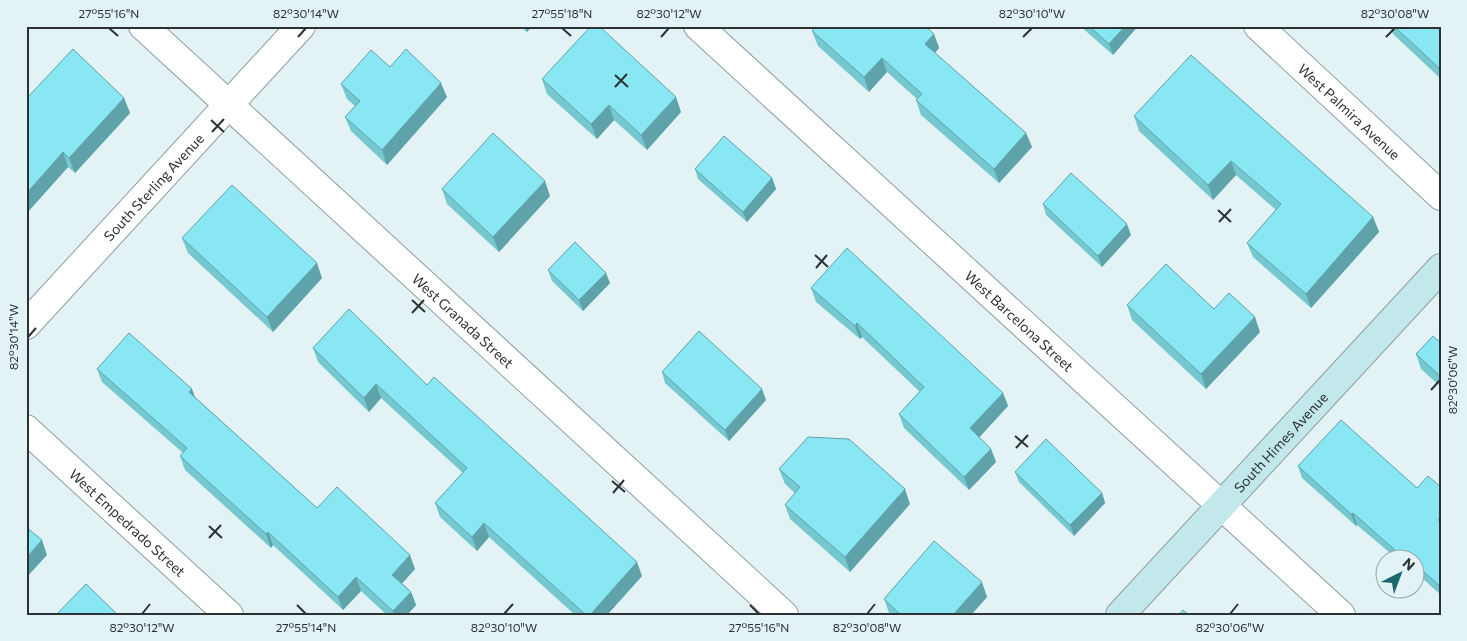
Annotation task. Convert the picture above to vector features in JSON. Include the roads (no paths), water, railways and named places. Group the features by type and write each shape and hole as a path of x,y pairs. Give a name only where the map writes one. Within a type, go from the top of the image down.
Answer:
{"street":[{"name":"West Granada Street","path":"143,26 784,615"},
{"name":"South Sterling Avenue","path":"26,325 301,26"},
{"name":"West Barcelona Street","path":"698,26 1341,615"},
{"name":"West Palmira Avenue","path":"1258,26 1441,196"},
{"name":"South Himes Avenue","path":"1120,615 1441,268"},
{"name":"West Empedrado Street","path":"26,429 229,615"}]}
